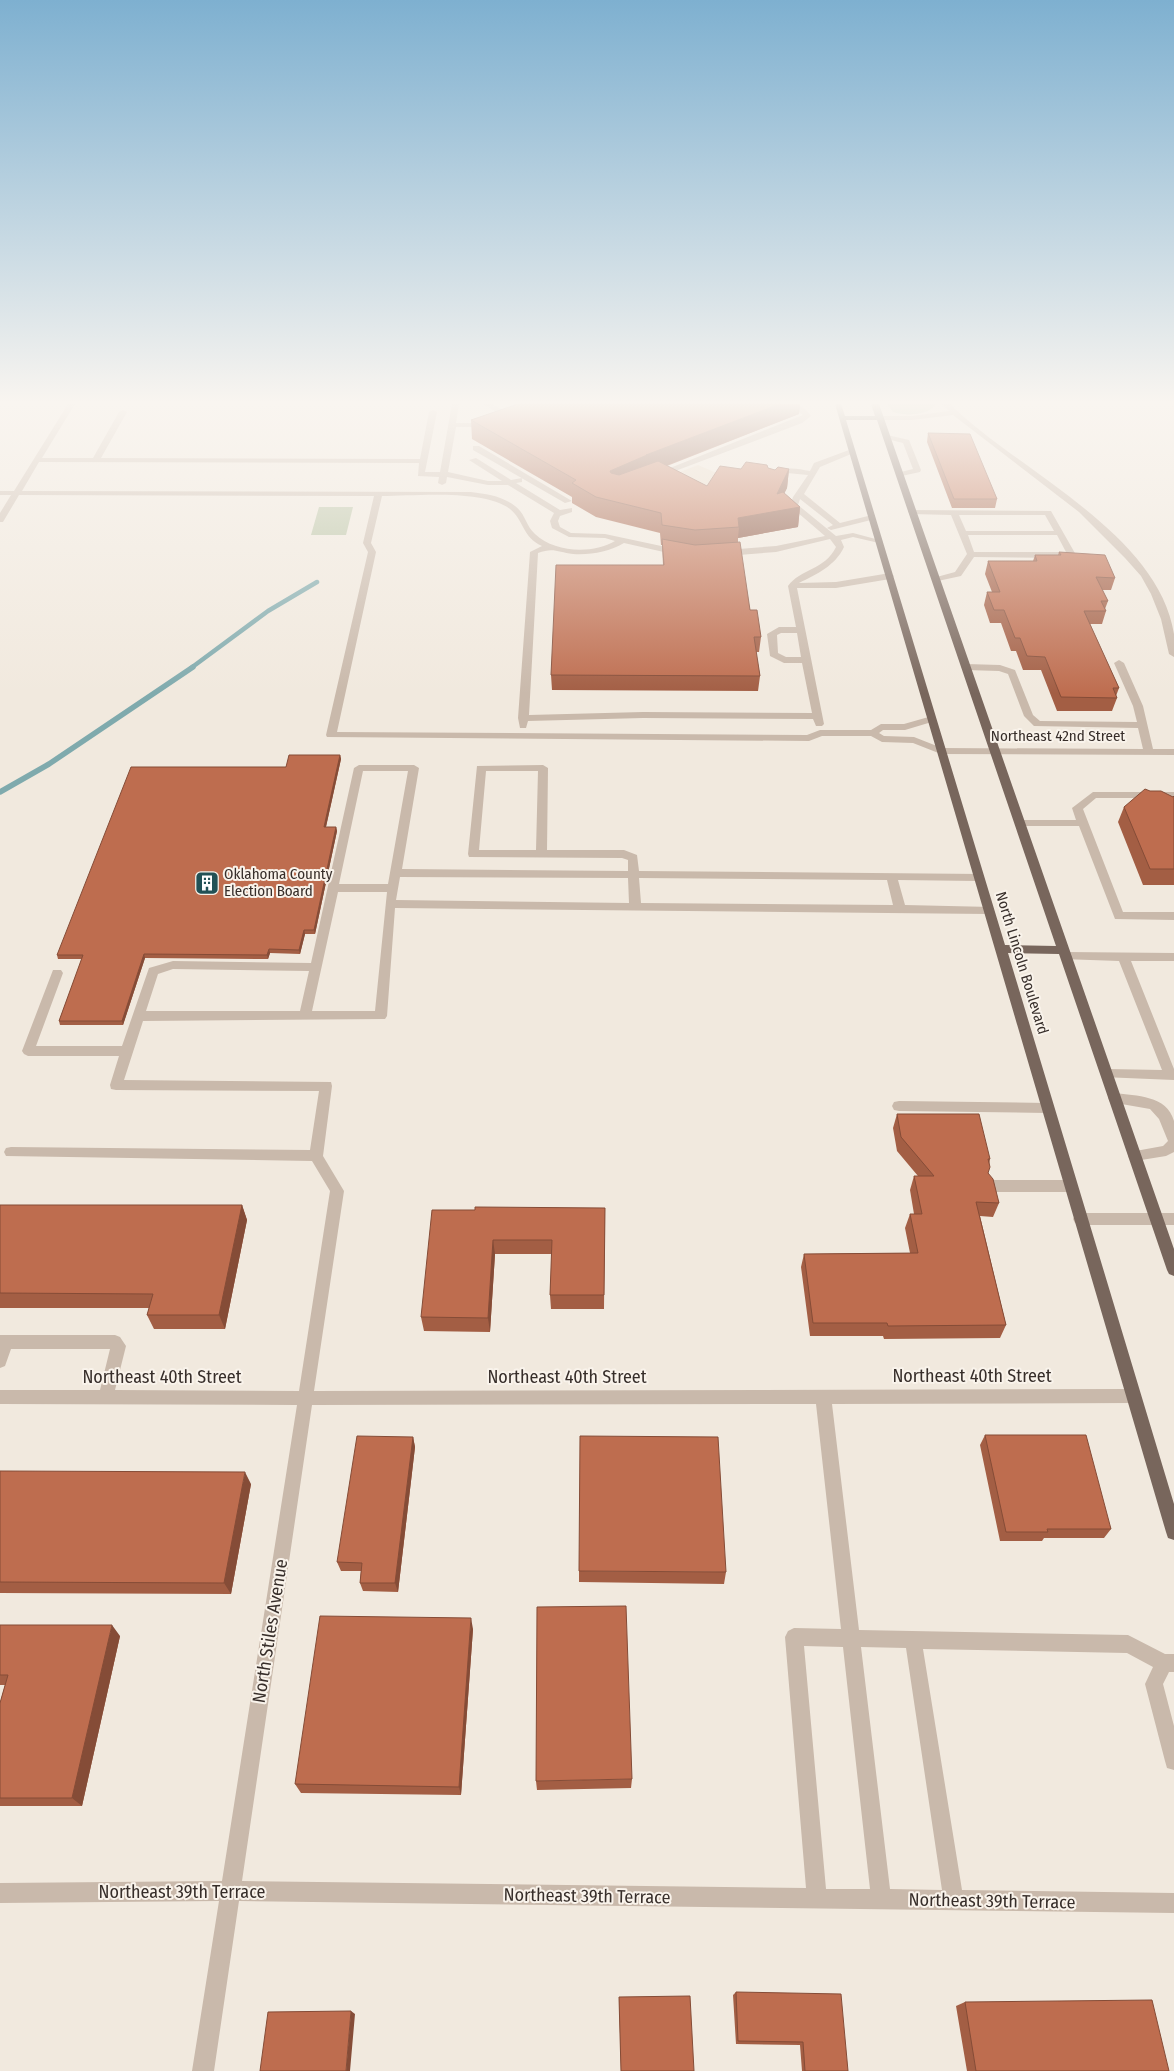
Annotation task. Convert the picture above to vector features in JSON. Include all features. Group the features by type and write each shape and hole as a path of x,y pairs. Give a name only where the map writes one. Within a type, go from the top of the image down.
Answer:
{"main road":[{"name":"North Lincoln Boulevard","path":"867,501 1174,1532"},
{"path":"908,501 1174,1270"},
{"path":"999,949 1065,953"}],"street":[{"path":"0,520 12,501"},
{"path":"377,501 367,543 372,552 331,735 809,738 820,733 872,733 882,739 914,740 941,751"},
{"path":"498,501 518,512 533,537 549,546 571,550 602,550 611,548 621,541"},
{"path":"538,501 559,513"},
{"path":"561,501 568,505 555,518 554,524 564,533 578,536 602,536 684,554"},
{"path":"792,586 795,582 816,571 831,560 840,547 830,535 794,506 796,501"},
{"path":"807,501 839,526"},
{"path":"1072,501 1088,514 1115,542 1150,583 1163,614 1174,654"},
{"path":"912,512 1048,513 1072,555 971,554"},
{"path":"954,512 971,554"},
{"path":"830,535 839,526 872,517"},
{"path":"963,533 1061,533"},
{"path":"718,553 776,549 830,535 853,535 879,541"},
{"path":"522,737 534,552 549,546"},
{"path":"936,580 958,574 971,554"},
{"path":"792,586 836,585 890,576"},
{"path":"792,586 820,733"},
{"path":"800,630 778,630 772,634 773,654 784,660 806,660"},
{"path":"1119,664 1138,706 1149,752"},
{"path":"966,667 1000,668 1012,672 1029,716 1037,724 1144,725"},
{"path":"524,718 643,715 817,716"},
{"path":"872,733 881,727 905,727 932,719"},
{"name":"Northeast 42nd Street","path":"941,751 1174,752"},
{"path":"138,1016 306,1016 381,1016 390,904 414,768 359,768 306,1016"},
{"path":"541,854 543,768 481,768 472,854 541,854 624,854 634,858 635,906"},
{"path":"1174,795 1093,795 1077,808 1120,916 1174,916"},
{"path":"1020,823 1083,823"},
{"path":"395,872 978,876"},
{"path":"891,876 900,909"},
{"path":"333,888 393,888"},
{"path":"390,904 988,910"},
{"path":"1065,953 1174,957"},
{"path":"1107,1074 1172,1075 1123,956"},
{"path":"11,1152 316,1156 326,1086 116,1085 153,971 173,965 316,967"},
{"path":"57,973 28,1051 127,1052"},
{"path":"1115,1098 1151,1103 1161,1108 1166,1115 1174,1138"},
{"path":"899,1106 1047,1108"},
{"path":"1135,1156 1166,1150 1173,1146 1174,1143"},
{"name":"North Stiles Avenue","path":"203,2071 337,1191 316,1156"},
{"path":"991,1186 1070,1186"},
{"path":"1080,1219 1174,1219"},
{"path":"0,1361 3,1342 115,1342 118,1346 106,1397"},
{"name":"Northeast 40th Street","path":"0,1397 1133,1396"},
{"path":"824,1397 881,1900"},
{"path":"817,1899 794,1637 1128,1644 1169,1663 1154,1684 1174,1761"},
{"path":"913,1639 954,1901"},
{"name":"Northeast 39th Terrace","path":"0,1893 230,1891 1174,1905"}],"green space":[{"path":"319,507 353,507 346,535 311,535"}],"shaded area":[{"path":"687,501 712,501 706,510"}],"building":[{"path":"611,501 793,501 800,507 738,518 739,527 695,530 662,525 661,513"},
{"path":"662,539 695,545 740,542 750,610 757,610 761,637 754,637 760,676 551,675 556,565 664,565"},
{"path":"1059,552 1105,555 1115,578 1096,577 1108,601 1101,601 1106,611 1084,611 1119,688 1113,688 1117,698 1061,697 1045,657 1027,656 1020,638 1015,638 1004,610 994,610 987,592 1000,592 988,561 1037,561 1035,555 1061,555"},
{"name":"Oklahoma County Election Board","path":"289,755 340,755 324,827 336,827 314,930 304,930 299,950 269,949 267,955 144,954 122,1021 59,1021 83,955 57,955 131,767 286,767"},
{"path":"1145,789 1161,791 1174,796 1174,869 1150,869 1124,807"},
{"path":"897,1114 979,1114 990,1159 988,1159 990,1167 988,1173 993,1179 999,1203 976,1202 1006,1325 888,1326 887,1323 813,1323 804,1254 918,1253 910,1214 922,1214 914,1176 934,1176 901,1137"},
{"path":"0,1205 242,1205 219,1315 147,1315 153,1294 0,1293"},
{"path":"475,1207 605,1208 604,1295 550,1295 552,1240 493,1240 488,1318 421,1317 432,1210 475,1210"},
{"path":"985,1435 1086,1435 1111,1529 1047,1529 1048,1532 1006,1532"},
{"path":"357,1436 413,1437 395,1583 360,1583 362,1563 337,1562"},
{"path":"580,1436 718,1437 726,1572 579,1571"},
{"path":"0,1471 245,1472 224,1583 0,1582"},
{"path":"626,1606 632,1779 536,1781 537,1607"},
{"path":"320,1616 471,1618 459,1787 295,1784"},
{"path":"0,1625 112,1625 72,1798 0,1798 0,1703 8,1675 0,1675"},
{"path":"736,1992 841,1994 848,2071 805,2071 803,2042 738,2041"},
{"path":"690,1996 694,2071 621,2071 619,1997"},
{"path":"1152,2000 1169,2071 976,2071 965,2002"},
{"path":"351,2011 346,2071 260,2071 268,2012"}],"waterway":[{"path":"191,668 268,611 317,582"},
{"path":"0,792 49,764 193,667"}],"place":[{"name":"Oklahoma County Election Board","path":"207,883"}]}
